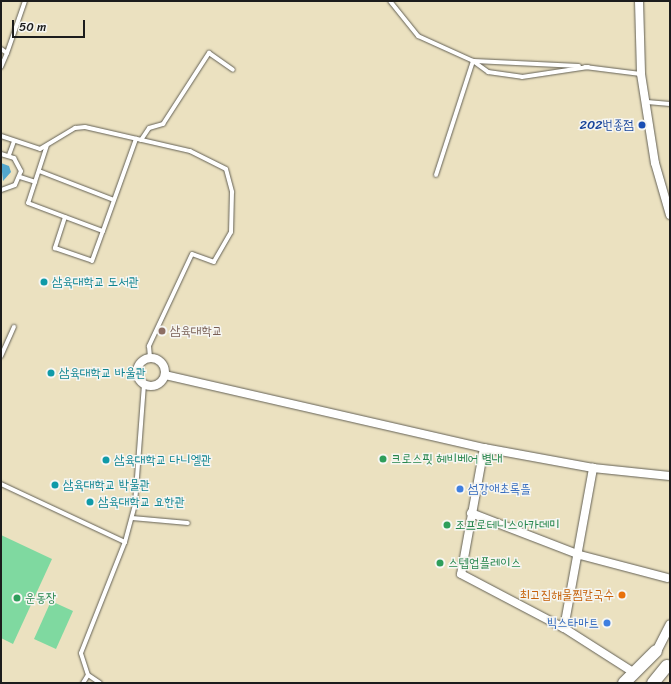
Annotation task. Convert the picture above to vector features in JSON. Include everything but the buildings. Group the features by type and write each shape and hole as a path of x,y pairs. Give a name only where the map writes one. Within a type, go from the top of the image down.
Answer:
{"main road":[{"path":"624,683 634,678 656,651"},
{"path":"655,683 668,663"}],"street":[{"path":"639,1 641,74 647,102 655,163 670,215"},
{"path":"150,358 162,362 165,375 157,385 144,384 137,369 142,361 150,358"},
{"path":"165,375 484,448 593,468 670,476"},
{"path":"484,448 470,513 462,574 564,628 634,678"},
{"path":"564,628 580,555 593,468"},
{"path":"470,513 580,555 667,578"},
{"path":"656,651 670,624"}],"lane":[{"path":"1,67 25,1"},
{"path":"390,1 418,36 473,61 488,72 522,77 588,67"},
{"path":"1,49 7,53"},
{"path":"65,217 55,248 92,261 114,200 139,140 149,128 163,124 209,53 233,70"},
{"path":"473,61 588,67 641,74"},
{"path":"436,175 473,61"},
{"path":"647,102 670,104"},
{"path":"1,136 40,149 75,128 190,151 226,169 234,215 231,232 220,257 207,262 192,254 149,346 150,358"},
{"path":"9,155 14,141"},
{"path":"47,146 28,202 103,231"},
{"path":"1,154 9,155 20,166 20,176 15,185 1,190"},
{"path":"39,171 114,200"},
{"path":"20,176 35,182"},
{"path":"1,356 14,328"},
{"path":"100,683 88,675 80,653 125,542 132,518 144,384"},
{"path":"1,484 125,542"},
{"path":"132,518 188,523"},
{"path":"82,683 88,675"}],"green space":[{"name":"운동장","path":"1,535 52,559 13,644 1,638"},
{"path":"51,601 73,611 56,649 34,639"}],"water":[{"path":"1,163 9,166 11,172 3,181"}],"place":[{"name":"202번종점","path":"642,125"},
{"name":"삼육대학교 도서관","path":"44,282"},
{"name":"삼육대학교","path":"162,331"},
{"name":"삼육대학교 바울관","path":"51,373"},
{"name":"크로스핏 헤비베어 별내","path":"383,459"},
{"name":"삼육대학교 다니엘관","path":"106,460"},
{"name":"삼육대학교 박물관","path":"55,485"},
{"name":"섬강애초록뜰","path":"460,489"},
{"name":"삼육대학교 요한관","path":"90,502"},
{"name":"조프로테니스아카데미","path":"447,525"},
{"name":"스텝업플레이스","path":"440,563"},
{"name":"최고집해물찜칼국수","path":"622,595"},
{"name":"운동장","path":"17,598"},
{"name":"빅스타마트","path":"607,623"}]}
